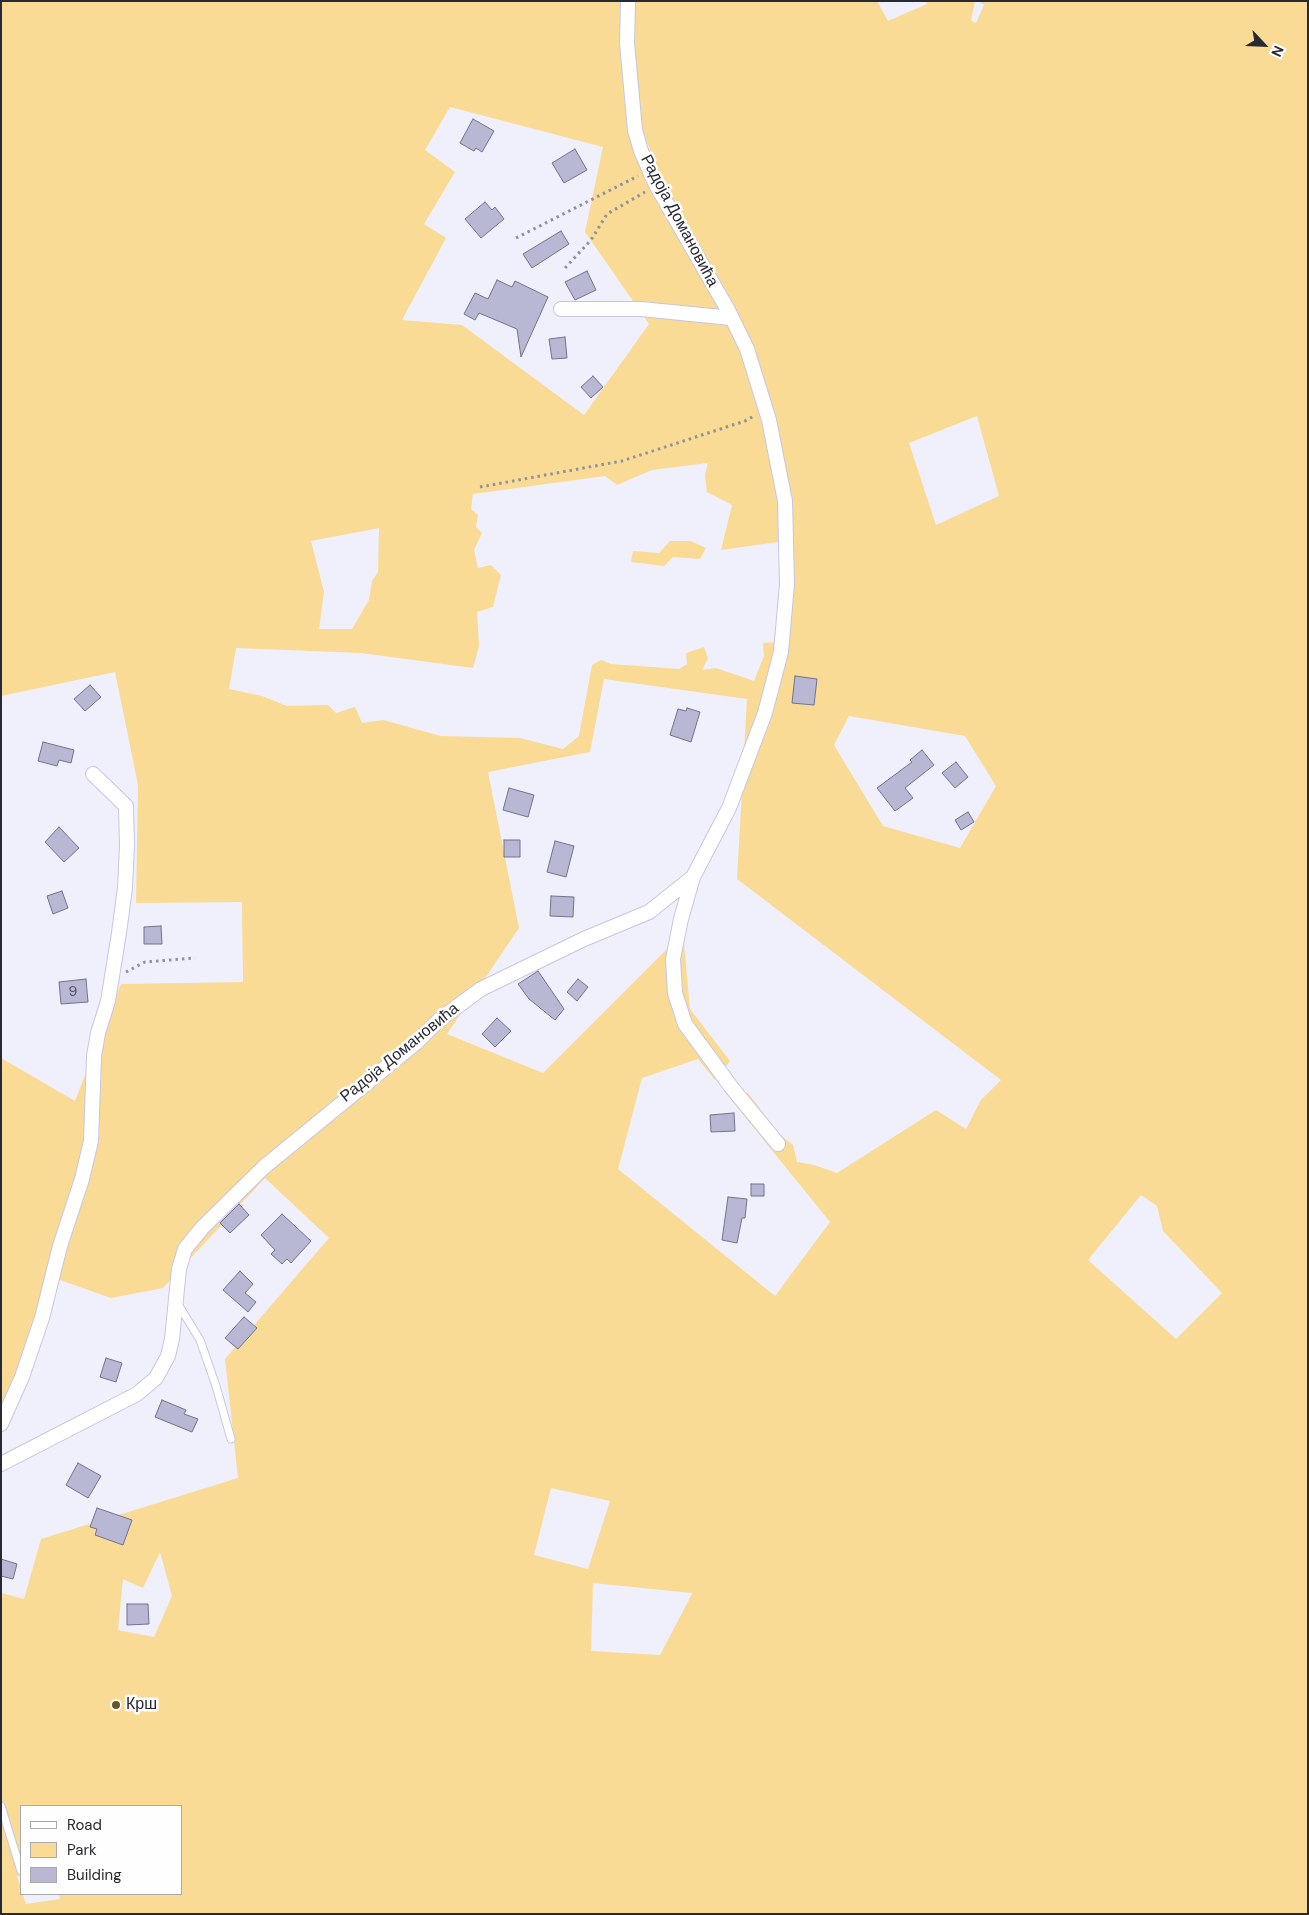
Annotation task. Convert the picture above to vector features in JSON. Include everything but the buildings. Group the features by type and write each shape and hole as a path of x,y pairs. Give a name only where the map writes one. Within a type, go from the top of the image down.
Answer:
{"street":[{"name":"Радоја Домановића","path":"628,1 627,43 635,130 656,185 731,318 746,350 766,410 785,501 787,584 781,652 765,713 729,808 693,877 681,919 673,959 675,994 685,1024 732,1088 778,1144"},
{"path":"561,309 641,310 731,318"},
{"path":"1,1424 22,1378 42,1318 60,1246 82,1179 91,1141 96,1049 112,979 125,888 126,806 93,774"},
{"name":"Радоја Домановића","path":"1,1464 137,1394 156,1378 168,1356 179,1268 185,1249 202,1228 264,1167 418,1041 439,1020 481,989 584,939 649,912 693,877"}],"lane":[{"path":"176,1301 200,1340 231,1438"},
{"path":"1,1806 20,1868"}],"path":[{"path":"516,238 650,170"},
{"path":"565,268 591,240 607,214 656,185"},
{"path":"480,487 622,461 745,421 766,410"},
{"path":"112,979 145,962 195,958"}],"green space":[{"path":"1,1 877,1 888,21 927,4 926,1 975,1 971,21 976,23 984,5 979,1 1308,1 1308,1914 1,1914 1,1593 24,1599 41,1539 238,1478 225,1359 329,1238 265,1178 163,1288 111,1298 60,1280 52,1305 1,1410 1,1058 75,1101 121,984 243,982 242,902 136,903 138,785 115,672 1,696","holes":["638,99 640,125 669,197 746,335 792,543 776,642 763,643 764,656 754,681 716,668 702,670 708,658 704,647 686,653 687,664 679,669 611,664 601,660 592,665 579,736 563,749 520,738 441,736 383,720 362,723 355,707 336,713 328,705 287,706 262,696 229,689 236,648 361,653 473,668 479,646 477,612 493,607 501,575 491,565 478,568 474,550 482,533 476,527 478,515 471,509 473,494 605,476 617,485 652,470 708,463 705,475 707,492 732,505 721,550 778,542 780,521 773,467 745,358 724,313 630,138","450,107 603,147 585,232 649,324 584,415 462,325 402,320 446,238 424,224 455,172 425,150","977,416 999,496 936,525 909,443","379,528 378,572 372,581 369,600 352,629 319,629 324,592 311,541","604,679 747,699 737,879 1001,1080 981,1100 966,1129 936,1110 837,1173 814,1165 797,1162 793,1145 779,1134 748,1093 724,1091 830,1222 775,1296 618,1169 642,1078 698,1059 715,1080 730,1061 690,1009 683,933 543,1073 447,1034 519,928 488,772 590,752","849,716 965,736 996,786 960,848 883,826 834,745","1141,1195 1157,1206 1163,1231 1222,1293 1176,1339 1088,1260","551,1488 610,1501 588,1569 534,1555","160,1552 172,1596 154,1637 118,1630 123,1579 143,1588","593,1583 692,1593 660,1655 591,1651"]},
{"path":"670,541 691,541 706,548 700,559 673,557 664,566 631,562 633,551 659,553"}],"place":[{"name":"Крш","path":"116,1705"}]}
